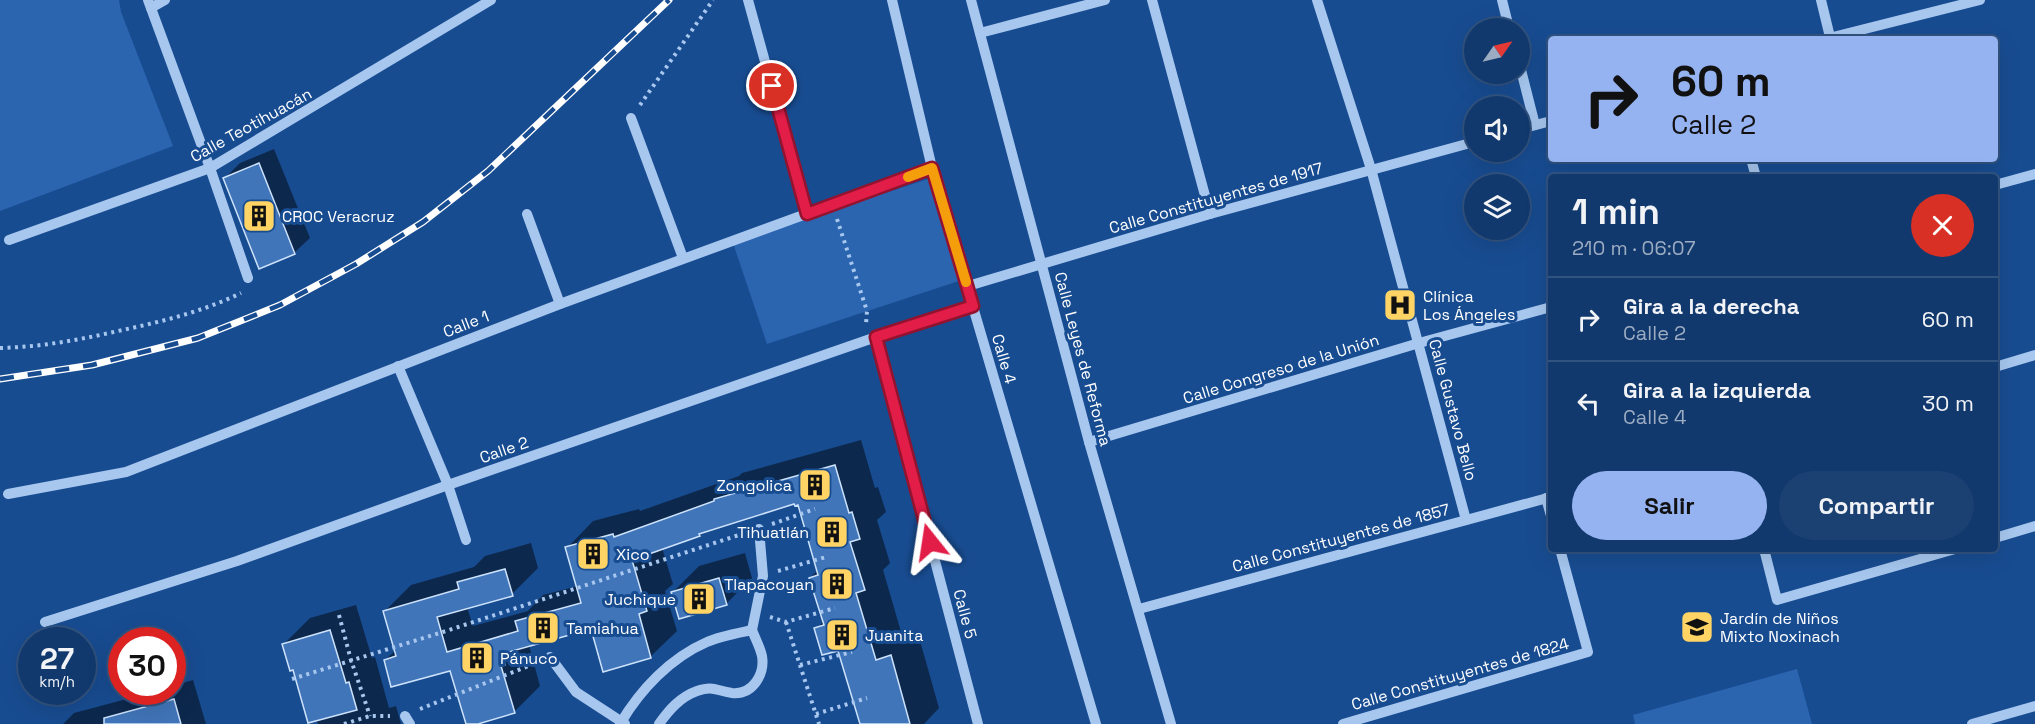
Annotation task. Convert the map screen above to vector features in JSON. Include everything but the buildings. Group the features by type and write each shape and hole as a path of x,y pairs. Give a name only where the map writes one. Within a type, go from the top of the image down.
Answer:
{"street":[{"path":"165,0 149,4 248,278"},
{"name":"Calle Teotihuacán","path":"9,240 210,168 491,0"},
{"path":"748,0 807,214"},
{"name":"Calle 4","path":"892,0 932,168 1096,724"},
{"name":"Calle Leyes de Reforma","path":"971,0 1089,442 1171,724"},
{"path":"980,33 1106,0"},
{"path":"1152,0 1210,214"},
{"name":"Calle Gustavo Bello","path":"1317,0 1371,169 1466,520"},
{"path":"1502,0 1506,18"},
{"path":"1821,0 1828,36"},
{"path":"1836,36 1980,0"},
{"path":"1525,84 1535,125"},
{"path":"630,118 683,258"},
{"path":"1530,126 1548,122"},
{"name":"Calle Constituyentes de 1917","path":"968,286 1210,214 1464,145"},
{"name":"Calle 1","path":"8,494 126,472 560,304 932,168"},
{"path":"1998,184 2035,174"},
{"path":"527,214 560,304"},
{"name":"Calle 2","path":"45,622 237,561 448,485 973,306"},
{"name":"Calle Congreso de la Unión","path":"1089,442 1419,343 1548,308"},
{"name":"Calle 5","path":"871,339 978,724"},
{"path":"1998,366 2035,355"},
{"path":"398,366 448,485 466,540"},
{"name":"Calle Constituyentes de 1857","path":"1139,609 1548,497"},
{"path":"1998,537 2035,526"},
{"path":"659,724 672,706 695,692 714,687 734,693 750,689 762,674 762,656 752,630 763,576 759,529"},
{"name":"Calle Constituyentes de 1824","path":"1343,724 1588,652 1561,552"},
{"path":"1765,552 1778,600 1945,552"},
{"path":"550,657 576,692 622,723 647,686 678,658 708,641 752,630"},
{"path":"1972,724 2035,706"}],"path":[{"path":"630,118 713,0"},
{"path":"832,204 867,311 871,339"},
{"path":"0,348 35,346 95,336 180,316 208,308 242,293 247,286 248,278"},
{"path":"292,679 446,631 815,509"},
{"path":"763,576 826,557"},
{"path":"757,614 786,622 835,608"},
{"path":"339,615 370,716"},
{"path":"786,622 819,724"},
{"path":"801,665 852,652"},
{"path":"344,724 370,716 407,720 550,657"},
{"path":"816,714 867,698"}],"shaded area":[{"path":"0,0 119,0 121,12 173,146 0,211"},
{"path":"934,177 968,278 767,344 733,243"},
{"path":"1797,669 1812,724 1635,724 1633,715"}],"railway":[{"path":"0,379 92,365 198,338 280,305 356,264 423,222 488,171 669,0"}],"slow traffic":[{"path":"908,177 932,168 966,282"}],"place":[{"name":"CROC Veracruz","path":"259,216"},
{"name":"Clínica Los Ángeles","path":"1400,305"},
{"name":"Zongolica","path":"815,485"},
{"name":"Tihuatlán","path":"832,532"},
{"name":"Xico","path":"593,554"},
{"name":"Tlapacoyan","path":"837,584"},
{"name":"Juchique","path":"699,599"},
{"name":"Jardín de Niños Mixto Noxinach","path":"1697,627"},
{"name":"Tamiahua","path":"543,628"},
{"name":"Juanita","path":"842,635"},
{"name":"Pánuco","path":"477,658"}],"route":[{"path":"772,86 807,214 932,168 973,306 876,337 930,542"}]}
